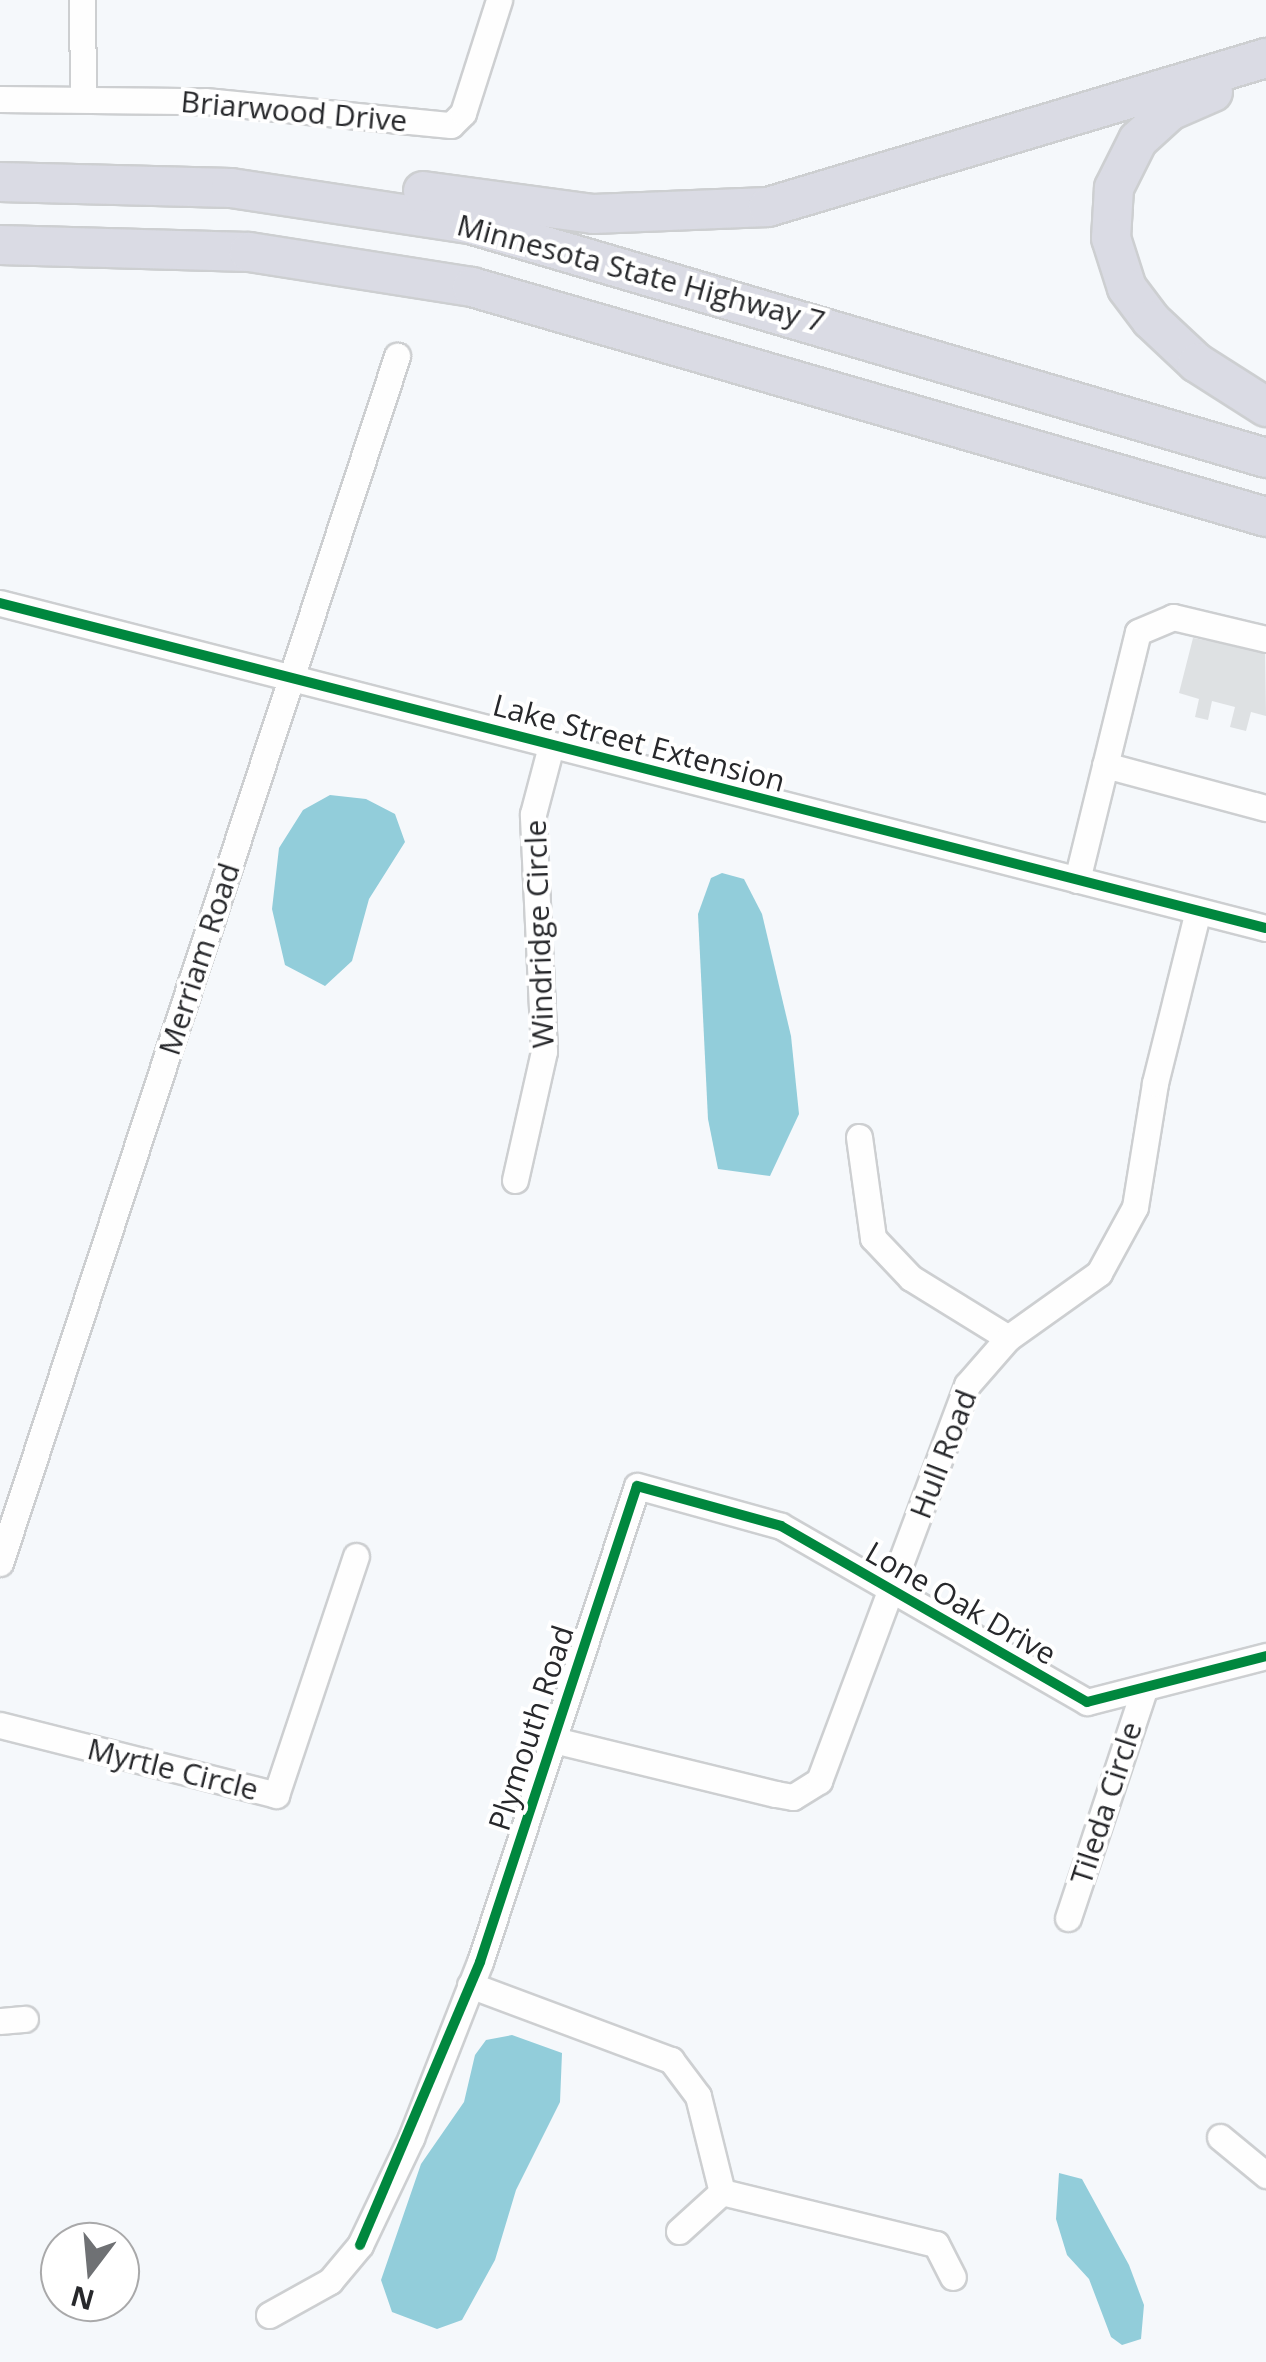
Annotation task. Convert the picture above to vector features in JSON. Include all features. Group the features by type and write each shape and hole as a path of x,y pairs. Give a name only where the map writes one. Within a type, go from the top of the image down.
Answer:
{"highway":[{"path":"108,181 283,177 594,214 752,209 832,193 1266,58"},
{"path":"1266,78 1189,100 1151,126 1120,171 1110,222 1120,274 1151,320 1198,363 1266,407"},
{"name":"Minnesota State Highway 7","path":"0,182 108,181 326,198 539,240 1266,458"},
{"path":"0,256 106,244"},
{"name":"Minnesota State Highway 7","path":"0,245 106,244 284,256 472,287 1266,518"},
{"path":"1074,463 1266,530"}],"street":[{"path":"82,0 83,96"},
{"name":"Briarwood Drive","path":"0,98 83,96 451,126 463,113 500,0"},
{"name":"Merriam Road","path":"0,1562 397,356"},
{"name":"Lake Street Extension","path":"0,604 1266,928"},
{"path":"1077,880 1138,632 1172,617 1266,639"},
{"name":"Windridge Circle","path":"516,1180 544,1051 533,814 551,746"},
{"path":"1105,765 1266,808"},
{"name":"Hull Road","path":"554,1740 776,1794 808,1791 827,1768 968,1385 1008,1338 1071,1298 1120,1242 1140,1188 1155,1083 1198,911"},
{"path":"859,1137 872,1238 911,1278 1008,1338"},
{"name":"Lone Oak Drive","path":"637,1486 781,1526 1072,1697 1105,1702 1266,1656"},
{"name":"Plymouth Road","path":"269,2315 330,2281 360,2245 470,1985 637,1486"},
{"name":"Myrtle Circle","path":"0,1725 276,1796 356,1556"},
{"name":"Tileda Circle","path":"1068,1918 1144,1689"},
{"path":"470,1985 671,2060 698,2096 722,2192"},
{"path":"1220,2137 1266,2174"},
{"path":"679,2230 722,2192"},
{"path":"722,2192 936,2244 953,2277"}],"water":[{"path":"330,795 366,799 395,814 405,842 369,899 352,961 325,986 285,965 272,909 279,848 303,810"},
{"path":"722,873 744,879 762,914 791,1036 799,1114 770,1176 718,1169 708,1119 698,914 711,878"},
{"path":"512,2035 562,2053 560,2102 516,2190 495,2260 462,2320 437,2329 392,2312 381,2280 421,2164 464,2102 475,2055 486,2040"},
{"path":"1059,2173 1082,2179 1129,2265 1144,2305 1141,2339 1122,2345 1111,2337 1089,2279 1067,2255 1056,2219"}],"building":[{"path":"1193,638 1265,651 1266,716 1251,712 1246,731 1230,727 1235,707 1212,701 1208,720 1195,717 1199,699 1179,693"}],"cycle path":[{"path":"0,603 1266,928"},
{"path":"360,2245 480,1962 637,1486 781,1526 1087,1702 1266,1656"}]}
